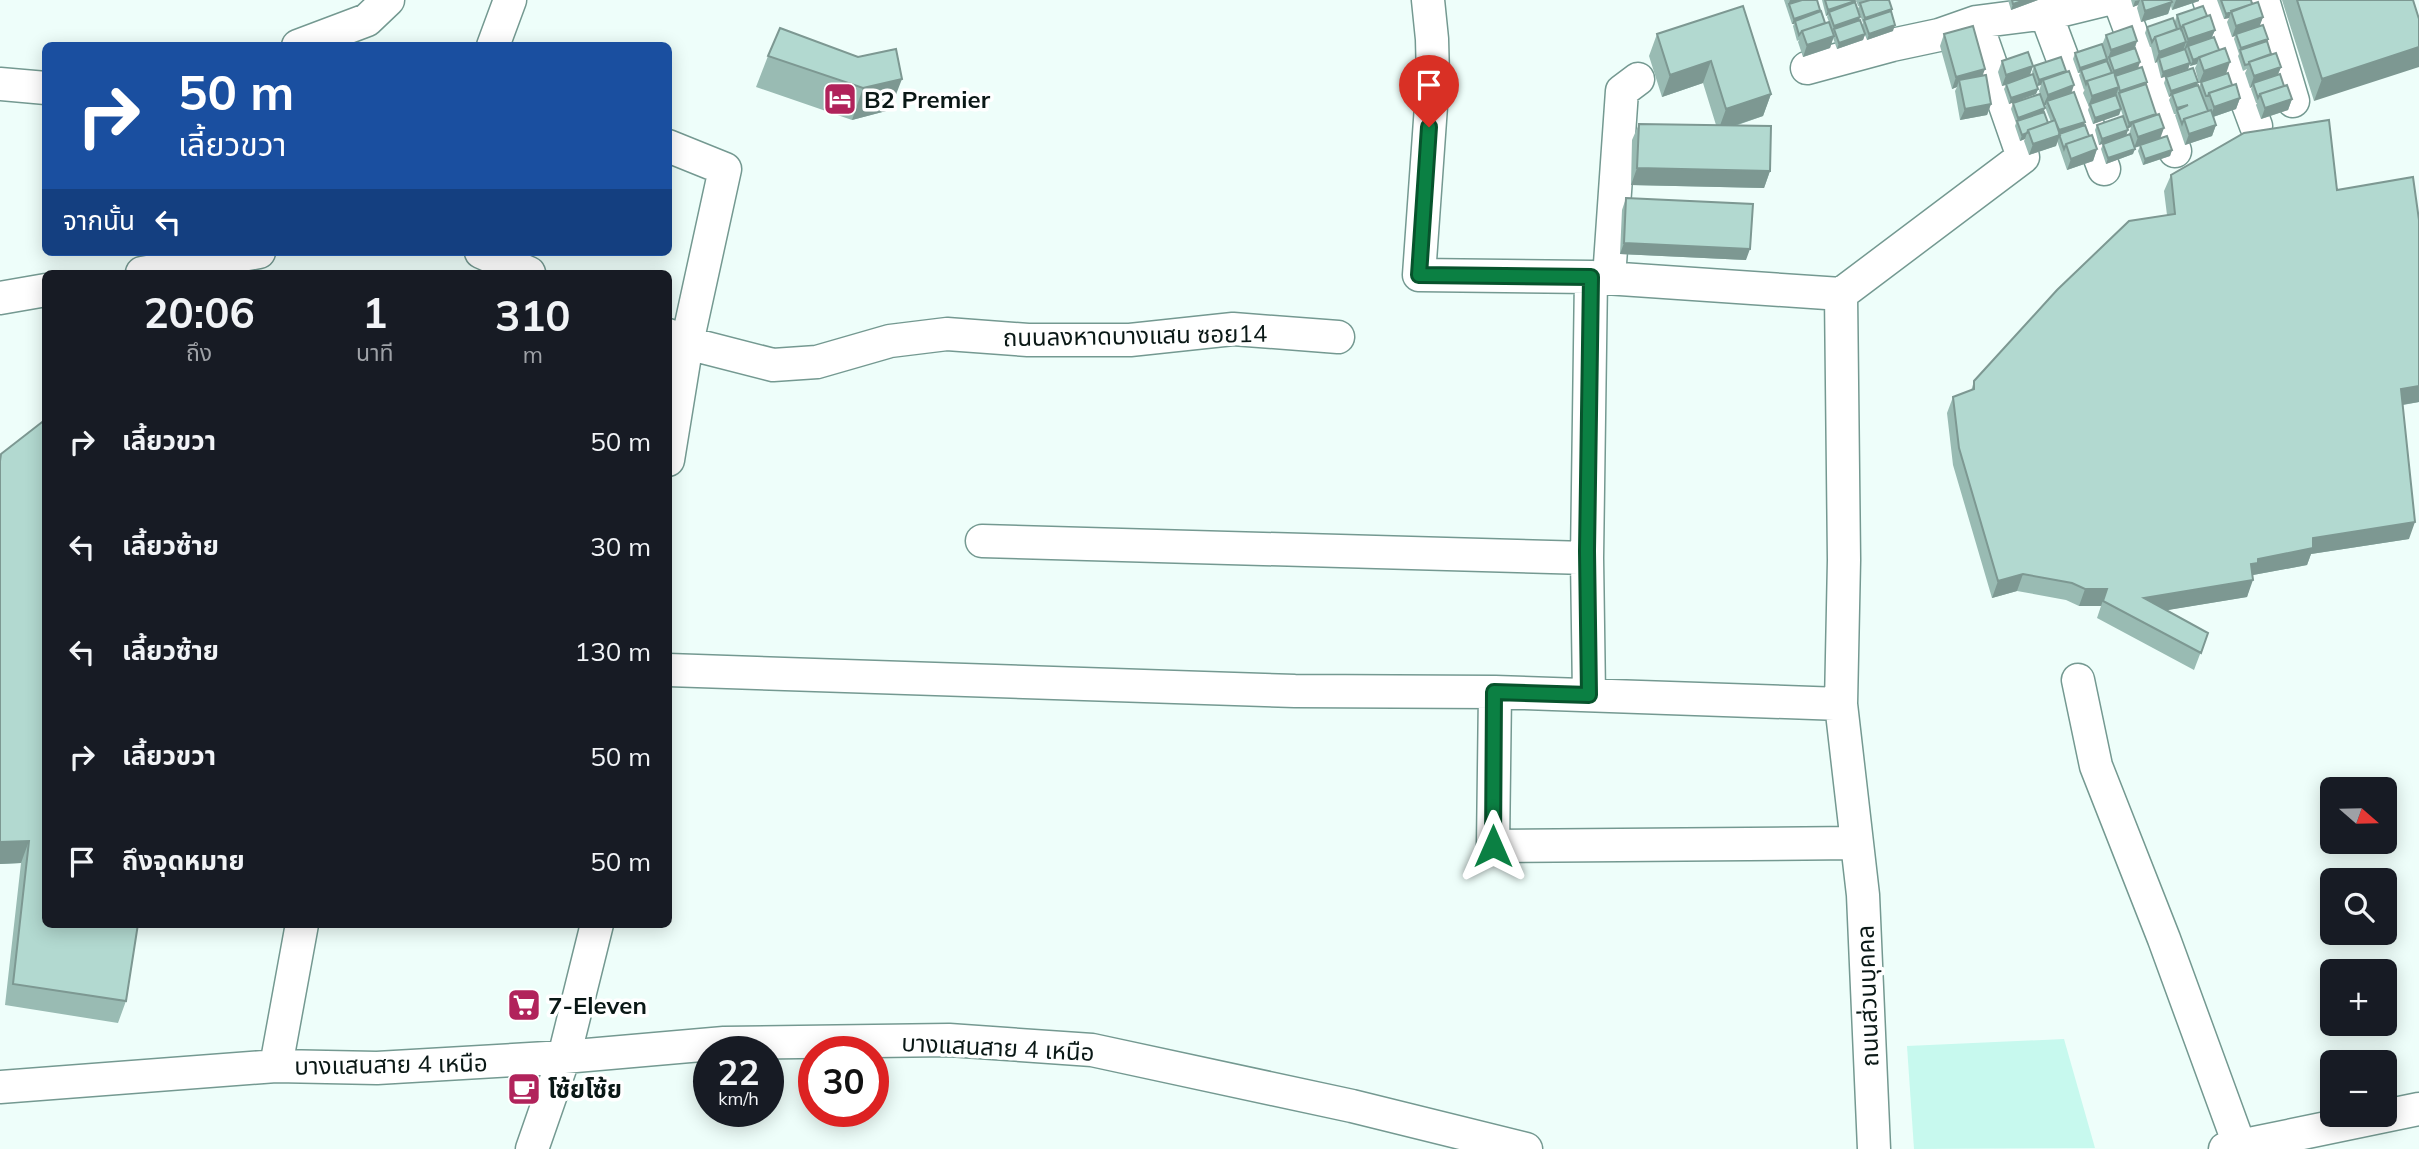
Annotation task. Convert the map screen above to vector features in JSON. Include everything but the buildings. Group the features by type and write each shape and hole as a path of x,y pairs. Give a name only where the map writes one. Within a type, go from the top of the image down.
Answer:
{"street":[{"path":"494,42 510,0"},
{"path":"1428,0 1433,78 1419,275 1600,277 1841,294 2023,158 1976,22"},
{"path":"1807,68 1939,35 1976,22 2046,13 2104,0"},
{"path":"2119,0 2175,151"},
{"path":"2209,0 2256,126"},
{"path":"2263,0 2293,101"},
{"path":"2046,13 2104,170"},
{"path":"311,42 378,22"},
{"path":"1589,695 1587,558 1600,277 1622,91 1638,79"},
{"path":"0,84 42,88"},
{"path":"672,148 725,169 678,339 672,412"},
{"path":"159,270 237,256"},
{"path":"490,256 522,270"},
{"path":"0,298 42,291"},
{"name":"ถนนส่วนบุคคล","path":"1841,294 1844,560 1841,704 1863,895 1874,1149"},
{"name":"ถนนลงหาดบางแสน ซอย14","path":"678,339 773,365 817,362 890,341 947,334 1028,340 1130,340 1233,329 1338,337"},
{"path":"982,541 1587,558"},
{"path":"672,670 1295,691 1494,692 1841,704"},
{"path":"2078,680 2096,766 2169,952 2233,1148 2419,1109"},
{"path":"1494,692 1493,846 1856,843"},
{"path":"276,1066 301,928"},
{"path":"532,1149 564,1057 596,928"},
{"name":"บางแสนสาย 4 เหนือ","path":"1,1093 276,1066 377,1068 564,1057 724,1043 949,1040 1092,1049 1352,1106 1526,1149"}],"shaded area":[{"path":"2064,1039 2095,1148 1914,1149 1907,1046"}],"place":[{"name":"B2 Premier","path":"840,99"},
{"name":"7-Eleven","path":"524,1005"},
{"name":"โซ้ยโซ้ย","path":"524,1089"}],"route":[{"path":"1429,127 1419,275 1591,277 1587,551 1589,695 1494,692 1493,846"}]}
